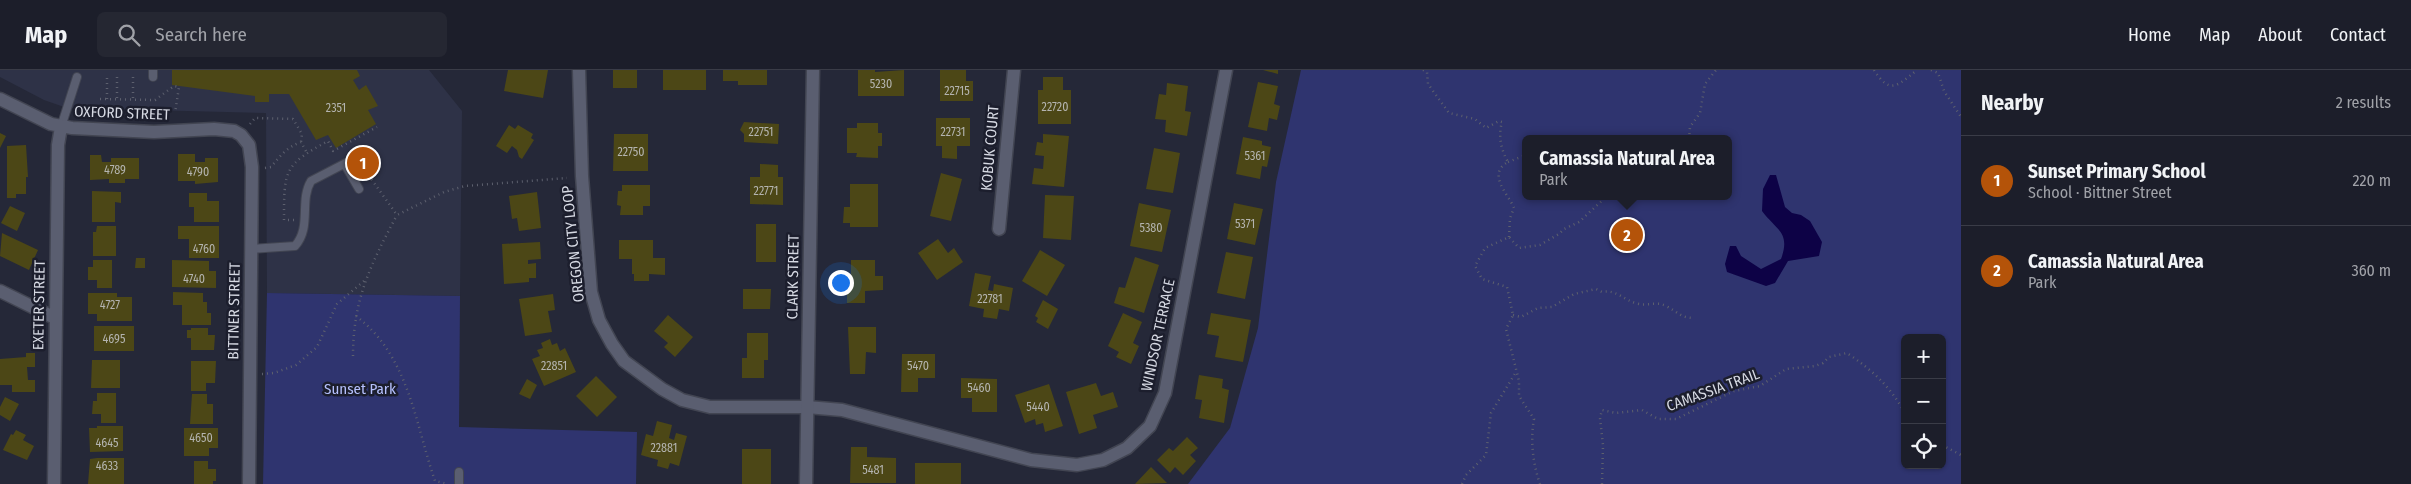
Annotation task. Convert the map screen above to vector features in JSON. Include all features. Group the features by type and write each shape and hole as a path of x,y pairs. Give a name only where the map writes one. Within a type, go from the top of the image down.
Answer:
{"street":[{"name":"OREGON CITY LOOP","path":"578,70 581,156 590,292 599,320 612,344 624,361 637,372 682,400 710,407 807,407"},
{"name":"CLARK STREET","path":"806,484 812,70"},
{"name":"KOBUK COURT","path":"999,229 1014,70"},
{"name":"WINDSOR TERRACE","path":"807,407 842,410 1007,454 1055,464 1090,464 1127,448 1150,426 1165,393 1226,70"},
{"name":"OXFORD STREET","path":"0,99 61,126 154,132 229,130 237,132 245,139"},
{"name":"EXETER STREET","path":"54,484 58,145 61,126"},
{"name":"BITTNER STREET","path":"245,139 251,150 252,159 249,484"},
{"path":"0,291 55,318"}],"lane":[{"path":"61,126 77,77"},
{"path":"251,249 295,246 304,231 306,188 311,180 345,165 369,151"},
{"path":"345,165 358,189"},
{"path":"459,472 459,484"}],"path":[{"path":"1422,70 1427,72 1428,84 1449,113 1475,119 1486,128 1499,121 1502,122 1500,130 1501,150 1508,162"},
{"path":"1689,135 1690,127 1700,113 1705,84 1716,70"},
{"path":"1874,70 1881,82 1888,86 1898,86 1917,70"},
{"path":"1931,70 1939,72 1944,91 1961,117"},
{"path":"107,77 107,99"},
{"path":"117,77 117,100"},
{"path":"133,77 133,100"},
{"path":"100,99 155,100 174,86 178,87 175,113"},
{"path":"250,124 254,118 293,119 302,134 301,142 307,153"},
{"path":"263,168 271,167 280,154 301,142"},
{"path":"1522,157 1508,162 1499,171 1498,179 1514,208 1510,218 1509,237 1519,248 1540,245 1579,222 1603,200"},
{"path":"345,165 357,166 367,173 397,215"},
{"path":"353,356 356,316 364,281 397,215 444,192 465,186 567,178"},
{"path":"1509,237 1484,248 1475,266 1482,279 1507,286 1513,315 1506,329 1519,381 1519,396 1534,419 1532,432 1535,468 1540,484"},
{"path":"250,376 274,373 296,365 317,347 337,304 364,281"},
{"path":"1513,315 1521,317 1538,308 1552,307 1574,294 1596,289 1602,292 1610,290 1638,304 1659,303 1684,318 1694,318"},
{"path":"356,316 376,334 393,358 409,390 435,482 444,484"},
{"name":"CAMASSIA TRAIL","path":"1602,484 1603,445 1600,418 1602,410 1616,413 1642,410 1658,419 1676,419 1734,391 1760,386 1786,369 1823,364 1829,357 1847,353 1872,370 1886,383 1901,405"},
{"path":"1462,484 1466,475 1486,455 1491,413 1516,372"},
{"path":"1946,447 1961,456"}],"shaded area":[{"path":"0,70 429,70 462,111 460,296 267,293 266,113 67,108 44,100 0,77"},
{"path":"1770,175 1776,175 1785,207 1792,213 1801,215 1810,221 1822,242 1819,256 1788,261 1775,283 1766,286 1727,272 1725,264 1730,246 1736,246 1741,256 1761,269 1781,259 1784,250 1783,237 1777,227 1762,211 1763,189"}],"green space":[{"path":"1301,70 1961,70 1961,484 1188,484 1230,428 1258,328 1276,182"},
{"name":"Sunset Park","path":"267,293 460,296 459,427 637,432 636,484 263,484"}],"building":[{"path":"172,70 357,70 360,76 353,80 359,90 366,85 378,106 368,110 376,124 336,148 328,135 316,140 289,94 269,94 269,102 255,102 255,96 172,85"},
{"path":"508,70 548,70 543,98 504,91"},
{"path":"613,70 637,70 637,88 613,88"},
{"path":"663,70 706,70 706,90 663,90"},
{"path":"723,70 767,70 767,85 738,85 738,81 723,81"},
{"path":"858,70 875,70 875,72 904,70 904,96 858,96"},
{"path":"940,70 966,70 966,81 973,81 973,101 940,101"},
{"path":"1263,70 1278,70 1278,74"},
{"path":"1043,77 1063,77 1063,90 1071,90 1071,124 1038,124 1038,90 1043,90"},
{"path":"1258,82 1278,86 1274,104 1280,106 1277,120 1269,118 1267,131 1248,127"},
{"path":"1167,83 1188,86 1185,111 1191,112 1187,136 1165,132 1166,120 1155,119 1159,94 1166,95"},
{"path":"936,118 970,118 970,146 957,146 957,159 942,158 942,146 936,146"},
{"path":"744,122 779,124 778,144 744,142 744,134 740,130"},
{"path":"857,123 878,123 878,133 882,133 882,146 878,146 878,158 856,157 857,153 847,153 847,128 857,128"},
{"path":"509,125 515,129 518,125 533,134 531,138 534,140 522,159 519,157 517,150 512,146 507,153 496,146"},
{"path":"0,133 6,136 0,148"},
{"path":"614,134 648,134 648,171 613,171"},
{"path":"1043,134 1069,136 1064,187 1032,184 1034,168 1043,169 1044,156 1035,155 1037,142 1043,143"},
{"path":"1243,137 1262,141 1262,145 1271,147 1267,167 1262,166 1260,179 1236,174"},
{"path":"26,145 28,177 26,177 26,194 16,194 16,198 7,198 7,146"},
{"path":"1154,148 1180,153 1173,193 1146,189"},
{"path":"178,154 195,154 195,162 205,162 205,158 218,158 218,182 195,184 195,181 178,181"},
{"path":"90,155 101,155 102,162 111,162 111,158 139,158 139,179 125,179 125,183 109,183 109,179 90,180"},
{"path":"760,164 778,165 778,177 783,177 783,205 750,204 750,177 760,177"},
{"path":"941,173 962,179 951,221 930,216"},
{"path":"850,184 878,184 878,227 850,227 850,223 843,223 844,207 850,207"},
{"path":"622,185 650,185 650,206 643,206 643,215 620,215 621,206 617,205 618,191 622,191"},
{"path":"92,191 121,192 121,203 115,202 115,222 92,222"},
{"path":"537,192 541,228 519,231 517,218 512,219 509,196"},
{"path":"189,193 207,193 207,201 219,201 219,222 194,222 194,207 189,207"},
{"path":"1045,195 1074,196 1071,240 1043,238"},
{"path":"1139,203 1171,210 1162,252 1130,246"},
{"path":"1234,203 1263,209 1255,245 1227,239"},
{"path":"10,206 25,213 17,231 1,223"},
{"path":"756,224 776,224 776,262 756,262"},
{"path":"97,226 116,226 116,256 93,256 93,232 96,232"},
{"path":"178,226 219,226 219,258 189,258 189,239 178,239"},
{"path":"2,233 38,250 29,270 0,256"},
{"path":"938,239 948,253 954,248 963,262 937,280 918,253"},
{"path":"619,240 653,240 653,258 665,258 665,275 649,274 649,281 634,281 632,259 619,259"},
{"path":"540,242 541,259 528,260 528,264 536,263 536,278 529,278 529,282 504,284 502,244"},
{"path":"1040,250 1065,265 1047,296 1022,281"},
{"path":"1226,252 1253,257 1245,299 1217,293"},
{"path":"1135,257 1159,265 1144,313 1114,303 1119,287 1125,288"},
{"path":"136,258 145,258 145,268 135,268"},
{"path":"93,260 112,260 112,288 97,288 97,280 88,280 88,267 93,267"},
{"path":"172,260 209,261 209,271 216,271 216,288 172,287"},
{"path":"851,260 875,260 875,276 883,276 883,290 865,291 865,303 847,303 847,284 851,284"},
{"path":"975,273 991,276 988,290 993,291 994,284 1013,288 1009,311 999,309 997,319 983,317 984,309 969,306"},
{"path":"743,289 771,289 770,309 743,309"},
{"path":"173,292 203,293 203,302 207,302 207,313 211,313 211,325 182,325 182,305 173,305"},
{"path":"88,293 117,293 117,297 132,297 132,321 97,321 97,314 88,314"},
{"path":"553,294 555,310 548,311 552,332 525,336 519,299"},
{"path":"1043,300 1058,309 1048,329 1036,322 1038,318 1035,316"},
{"path":"1123,313 1142,322 1133,343 1139,346 1131,364 1116,357 1119,352 1108,346"},
{"path":"1211,313 1251,320 1243,362 1215,357 1219,336 1207,334"},
{"path":"668,315 693,337 675,357 664,347 668,343 654,331"},
{"path":"94,326 134,326 134,351 94,351"},
{"path":"848,327 876,327 876,353 866,352 865,374 850,374"},
{"path":"191,328 208,328 208,335 215,335 214,350 191,350 191,338 187,338 187,330 191,330"},
{"path":"747,333 768,333 768,360 764,360 764,378 742,378 742,358 747,358"},
{"path":"550,339 552,345 557,343 560,351 565,348 576,372 544,386 532,359 540,356 537,350 543,348 541,343"},
{"path":"26,353 35,353 35,367 27,367 28,380 35,380 35,392 12,392 12,385 0,385 0,359 26,357"},
{"path":"902,354 935,354 935,378 918,378 918,392 901,392"},
{"path":"92,360 120,360 120,388 91,388"},
{"path":"191,361 216,361 215,383 206,383 206,391 191,391"},
{"path":"1199,375 1223,379 1222,388 1229,390 1224,423 1199,418 1202,400 1195,399"},
{"path":"596,376 617,397 597,417 576,396"},
{"path":"961,378 997,379 997,412 972,412 972,398 961,398"},
{"path":"527,379 537,385 530,399 519,394"},
{"path":"1096,383 1101,396 1113,392 1118,407 1093,415 1097,428 1079,434 1066,392"},
{"path":"1049,384 1063,426 1045,432 1043,423 1036,425 1035,419 1025,423 1015,395"},
{"path":"97,393 116,393 116,423 101,423 101,414 92,414 93,401 97,401"},
{"path":"192,394 207,394 207,404 213,404 213,424 190,424"},
{"path":"5,397 19,404 10,421 0,415 0,407"},
{"path":"657,421 672,425 669,438 674,440 676,433 687,436 679,466 670,463 668,469 657,466 658,460 641,455 646,434 653,436"},
{"path":"97,426 123,426 123,451 90,452 89,428 97,428"},
{"path":"184,428 218,428 218,448 209,448 209,456 184,456"},
{"path":"16,430 26,435 23,440 34,446 27,460 3,450 11,434 13,435"},
{"path":"1187,437 1198,448 1190,455 1196,461 1183,475 1175,467 1170,473 1157,460 1169,448 1173,451"},
{"path":"851,447 867,447 867,457 896,458 896,483 850,483"},
{"path":"742,449 771,449 771,484 742,484"},
{"path":"124,458 124,484 88,484 90,459"},
{"path":"194,461 208,461 208,469 216,469 216,481 213,481 213,484 194,484"},
{"path":"915,463 961,463 961,484 915,484"},
{"path":"1151,467 1167,483 1135,484"}],"place":[{"name":"Sunset Primary School","path":"363,163"},
{"name":"Camassia Natural Area","path":"1627,235"}]}
